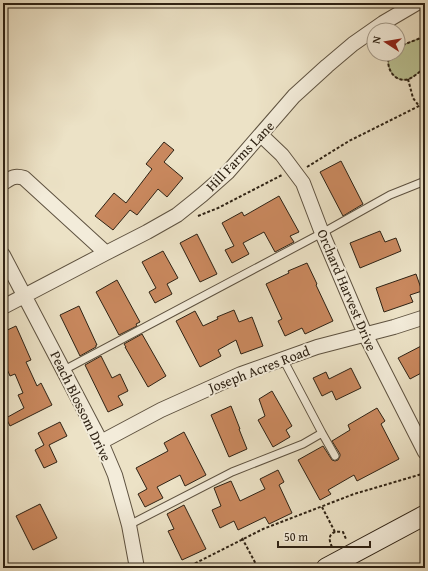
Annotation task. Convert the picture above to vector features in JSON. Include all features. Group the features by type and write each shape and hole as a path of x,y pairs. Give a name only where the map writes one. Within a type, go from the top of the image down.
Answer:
{"main road":[{"path":"331,560 425,515"}],"street":[{"name":"Hill Farms Lane","path":"3,307 177,215 228,172 294,96 327,66 353,44 383,23 417,3"},
{"name":"Orchard Harvest Drive","path":"260,135 282,155 303,183 322,233 365,334 425,452"},
{"path":"3,183 18,176 24,178 106,253"},
{"name":"Peach Blossom Drive","path":"3,255 101,442 114,475 130,525 138,568"},
{"name":"Joseph Acres Road","path":"101,442 161,410 241,374 317,347 394,327 425,317"}],"lane":[{"path":"64,370 322,233 390,195 425,181"},
{"path":"283,359 335,456"},
{"path":"130,525 232,472 303,444 322,433"}],"path":[{"path":"421,16 425,25"},
{"path":"406,43 424,37 425,33"},
{"path":"388,62 388,66 393,75 400,79 408,79 425,68"},
{"path":"408,79 413,98 419,106"},
{"path":"305,168 349,142 425,103"},
{"path":"198,216 218,208 284,173"},
{"path":"186,568 242,538 263,529 354,494 422,474"},
{"path":"321,506 335,532"},
{"path":"331,560 329,542 332,534 335,532 342,532 349,544"},
{"path":"242,538 258,568"},
{"path":"414,568 425,562"}],"green space":[{"path":"425,37 425,68 413,77 404,80 399,79 392,73 389,69 388,62 406,62 406,44"}],"building":[{"path":"164,142 174,150 164,162 183,178 167,197 158,189 137,215 130,210 113,230 95,216 114,193 126,203 152,169 146,164"},
{"path":"341,161 363,204 343,216 320,172"},
{"path":"279,196 299,232 290,236 294,242 275,252 264,232 243,243 249,254 232,263 225,250 234,246 222,223 242,212 244,216"},
{"path":"380,231 385,242 396,238 401,251 360,268 350,243"},
{"path":"197,234 217,274 200,282 180,243"},
{"path":"163,251 178,278 167,284 172,294 155,303 149,292 156,288 142,262"},
{"path":"307,263 333,321 305,334 302,328 285,336 278,321 282,319 266,284 289,273 288,271"},
{"path":"416,274 422,291 410,295 413,302 384,312 376,288"},
{"path":"117,280 140,322 136,324 137,326 119,335 96,292"},
{"path":"79,306 97,345 80,356 60,315"},
{"path":"234,310 239,322 252,317 263,346 241,354 236,340 218,350 221,356 200,367 176,321 195,311 203,326 218,319 217,317"},
{"path":"16,326 31,360 26,362 37,386 41,383 52,405 10,426 6,418 24,408 18,395 23,393 15,374 10,376 3,360 3,332"},
{"path":"142,334 166,376 148,387 124,344"},
{"path":"425,344 425,371 410,379 398,358"},
{"path":"101,356 112,378 120,374 128,391 118,396 123,405 108,412 85,365"},
{"path":"351,368 361,388 336,400 332,391 322,396 313,378 326,372 329,379"},
{"path":"272,391 292,426 286,430 290,437 273,447 258,420 265,416 259,399"},
{"path":"231,406 247,449 229,457 211,415"},
{"path":"377,408 385,421 381,424 399,459 357,481 354,475 328,490 331,494 320,500 298,460 323,446 332,460 338,460 340,454 332,441 350,430 348,425"},
{"path":"60,422 67,436 49,445 57,462 44,468 35,450 44,445 38,433"},
{"path":"184,432 206,475 185,486 180,475 157,487 163,498 145,507 138,494 147,489 136,468 168,451 164,443"},
{"path":"278,470 284,482 279,485 292,513 269,524 265,517 238,530 234,521 220,528 212,510 221,506 214,488 231,481 240,501 265,489 260,479"},
{"path":"40,504 57,538 33,550 16,516"},
{"path":"184,505 206,549 182,560 168,531 174,529 167,514"}]}
